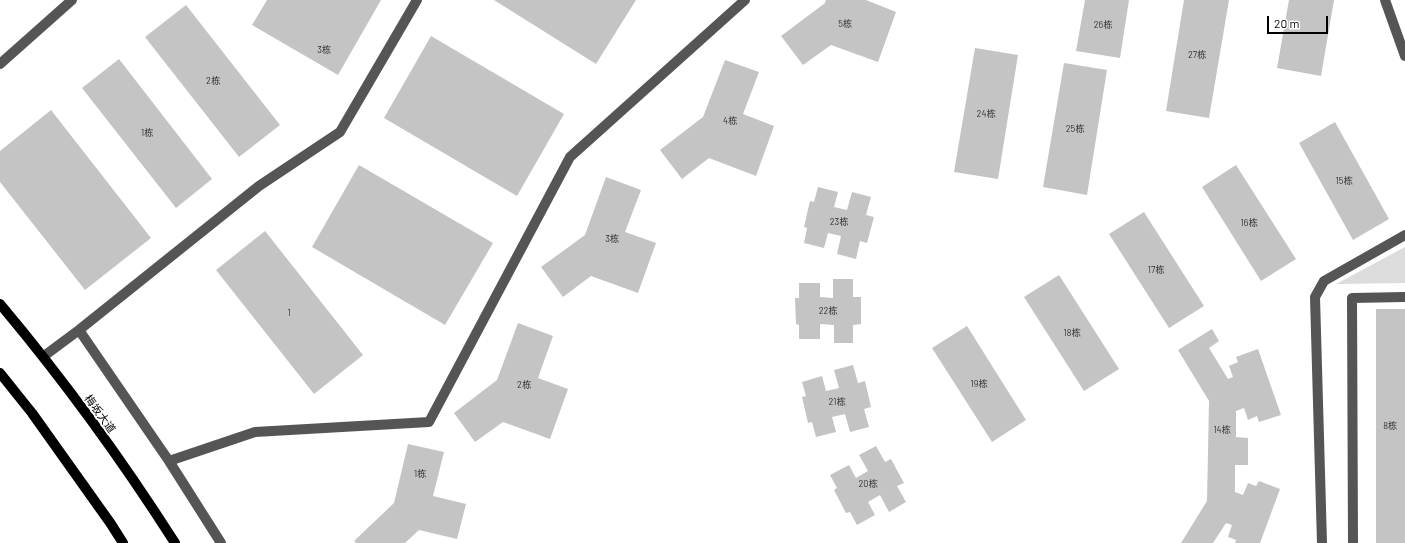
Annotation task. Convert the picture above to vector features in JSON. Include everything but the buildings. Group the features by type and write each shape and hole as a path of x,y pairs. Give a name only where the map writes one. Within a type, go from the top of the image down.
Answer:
{"main road":[{"name":"梅坂大道","path":"0,304 44,356 150,504 175,543"},
{"path":"0,373 32,413 123,543"}],"street":[{"path":"0,64 72,0"},
{"path":"44,356 79,330 259,186 340,132 417,0"},
{"path":"169,462 255,432 429,422 570,157 745,0"},
{"path":"1385,0 1405,56"},
{"path":"1322,543 1315,297 1324,281 1405,235"},
{"path":"1353,543 1352,298 1405,297"},
{"path":"79,330 222,543"}],"shaded area":[{"path":"1405,247 1405,283 1336,284"}]}
